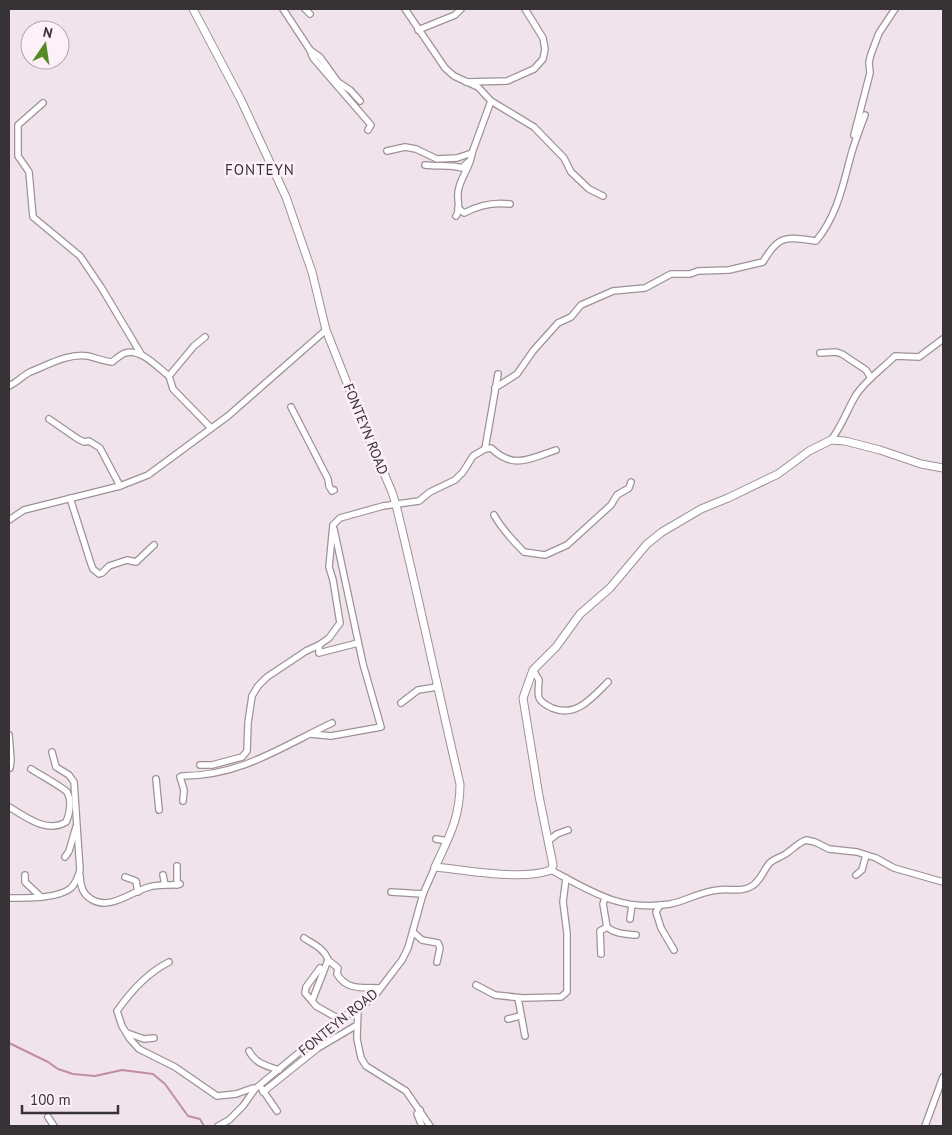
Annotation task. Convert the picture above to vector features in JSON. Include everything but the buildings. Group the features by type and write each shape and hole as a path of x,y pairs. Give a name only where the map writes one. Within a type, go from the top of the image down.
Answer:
{"street":[{"name":"FONTEYN ROAD","path":"193,9 241,100 286,197 312,272 326,330 392,492 423,616 437,687 460,784 460,800 456,820 423,894 408,948 402,960 365,1004 339,1019 259,1085 243,1106 223,1125"},
{"path":"283,9 310,50 313,58 371,125 368,130"},
{"path":"305,9 310,14"},
{"path":"404,9 445,68 454,76 470,85 478,87 491,101 534,126 564,158 572,172 589,189 603,196"},
{"path":"418,30 455,15 461,9"},
{"path":"466,82 507,81 534,68 543,59 545,49 543,38 525,9"},
{"path":"495,388 517,374 533,351 558,323 571,316 584,304 613,291 645,288 672,274 729,270 763,262 772,246 781,240 797,238 816,241 825,231 841,195 870,73 869,62 871,54 879,33 895,9"},
{"path":"310,50 320,57 338,82 350,90 360,102"},
{"path":"425,165 462,168 468,163 491,101"},
{"path":"44,103 18,125 18,156 29,172 34,217 80,256 141,354 169,376 174,389 211,428"},
{"path":"851,154 865,115"},
{"path":"387,151 406,147 416,149 438,159 457,158 472,153"},
{"path":"456,216 458,212 458,191 462,178 471,162 472,153"},
{"path":"458,208 464,213 471,209 497,202 510,204"},
{"path":"9,520 24,510 120,486 148,475 228,416 326,330"},
{"path":"169,376 194,346 205,337"},
{"path":"435,867 513,875 541,874 551,870 554,865 548,841 523,698 533,670 556,646 580,614 610,588 647,544 662,532 701,509 778,474 809,451 831,440 844,420 855,397 864,385 895,356 919,357 943,340"},
{"path":"9,386 30,372 71,356 88,356 112,362 128,352 141,354"},
{"path":"820,353 836,352 842,354 866,370 871,378"},
{"path":"485,449 498,374"},
{"path":"291,407 328,479 329,486 332,491 334,490"},
{"path":"49,419 78,439 84,442 89,441 100,448 120,486"},
{"path":"831,440 854,443 921,464 943,468"},
{"path":"200,765 242,757 247,750 252,696 258,686 306,650 319,645 329,638 340,623 329,567 334,524 340,518 383,506 419,501 430,492 455,480 463,472 473,456 485,449 491,448 501,458 514,462 525,461 556,450"},
{"path":"494,515 504,532 512,537 524,552 545,555 567,545 610,505 617,495 629,488 631,482"},
{"path":"70,498 90,564 99,574 109,566 127,560 136,562 154,545"},
{"path":"310,734 331,736 381,727 358,643 334,524"},
{"path":"319,645 319,653 358,643"},
{"path":"533,670 539,680 538,698 543,704 559,711 569,712 584,705 608,682"},
{"path":"401,703 418,690 437,687"},
{"path":"183,801 184,790 181,777 210,775 239,767 280,750 332,723"},
{"path":"9,735 10,768"},
{"path":"52,752 56,767 69,775 74,782 80,880 85,895 96,902 110,903 148,887 179,884 177,866"},
{"path":"10,807 31,821 51,825 61,825 66,822 70,808 70,798 66,790 30,769"},
{"path":"156,778 159,810"},
{"path":"66,857 78,823"},
{"path":"548,841 568,830"},
{"path":"436,839 447,841"},
{"path":"551,870 605,898 632,905 660,905 718,890 740,890 751,887 774,859 786,854 806,840 830,849 876,858 894,868 943,882"},
{"path":"856,875 862,870 866,855"},
{"path":"9,898 63,893 71,888 80,870"},
{"path":"163,874 165,885"},
{"path":"25,875 25,882 41,896"},
{"path":"126,877 136,881 138,892"},
{"path":"476,985 495,995 518,998 560,997 567,992 567,933 563,902 566,878"},
{"path":"391,892 423,894"},
{"path":"605,898 603,904 607,927 622,934 636,935"},
{"path":"630,919 632,905"},
{"path":"660,905 656,912 661,928 674,950"},
{"path":"601,954 600,931 607,927"},
{"path":"413,932 422,940 438,943 440,948 437,962"},
{"path":"304,938 327,955 328,960 338,968 337,974 345,984 356,988 380,988"},
{"path":"312,1001 328,960"},
{"path":"169,962 146,977 126,998 117,1011 127,1033 139,1049 176,1067 217,1096 236,1094 253,1088"},
{"path":"320,968 306,987 305,993 316,1006 339,1019"},
{"path":"518,998 525,1036"},
{"path":"358,1008 357,1025 361,1058 366,1066 406,1091 430,1126"},
{"path":"508,1019 520,1016"},
{"path":"263,1092 318,1048 357,1025"},
{"path":"127,1033 144,1040 154,1038"},
{"path":"249,1051 252,1057 259,1063 279,1070"},
{"path":"925,1126 943,1077"},
{"path":"259,1085 277,1111"},
{"path":"420,1110 417,1114 422,1126"},
{"path":"48,1117 54,1126"}],"waterway":[{"path":"9,1043 58,1069 73,1074 95,1076 122,1070 153,1074 165,1084 188,1116 200,1119 204,1126"}],"district":[{"name":"FONTEYN","path":"260,169"}]}
